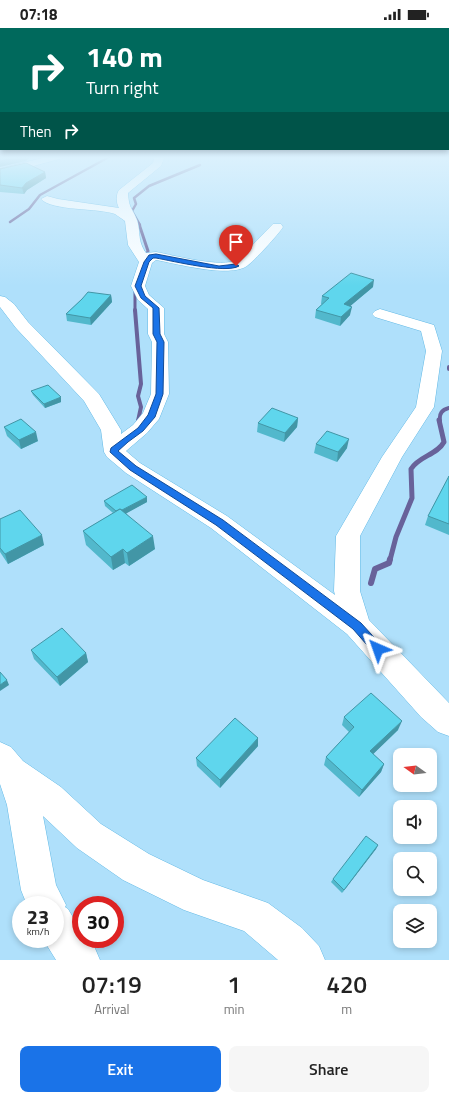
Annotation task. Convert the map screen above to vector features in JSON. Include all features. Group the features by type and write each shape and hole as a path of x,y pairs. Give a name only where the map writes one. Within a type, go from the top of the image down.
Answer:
{"street":[{"path":"49,199 118,211 131,220"},
{"path":"123,199 123,205 131,220 134,246 146,262"},
{"path":"114,450 140,429 148,420 152,415 160,394 160,342 156,334 156,308 143,297 138,286 146,262 151,256 156,256 230,268 243,263 277,227"},
{"path":"0,300 92,398 111,430 114,450 133,468 219,522 357,626 432,707 449,722"},
{"path":"357,626 347,591 348,536 392,458 426,407 434,351 428,328 380,314"},
{"path":"6,765 24,805 39,890 42,896"},
{"path":"6,765 49,799 89,836 136,867 197,897 255,916 288,942 305,960"},
{"path":"64,938 80,960"}],"building":[{"path":"351,273 374,280 344,304 352,307 341,317 316,310 329,298 322,296"},
{"path":"88,292 111,295 90,318 66,314 82,299"},
{"path":"48,385 61,397 44,404 31,391"},
{"path":"272,408 298,418 285,433 258,423"},
{"path":"21,419 36,432 19,440 4,427"},
{"path":"327,431 349,439 338,452 316,444"},
{"path":"449,476 449,524 428,516"},
{"path":"132,485 147,497 122,510 120,509 116,511 104,501"},
{"path":"120,509 153,536 127,553 123,549 111,557 83,531"},
{"path":"20,510 42,535 5,554 0,548 0,519"},
{"path":"62,628 86,653 57,677 31,650"},
{"path":"0,672 7,680 0,685"},
{"path":"371,693 402,721 370,751 384,764 362,790 326,757 354,727 344,717"},
{"path":"235,718 258,738 220,780 196,758"},
{"path":"366,836 378,845 344,890 333,879"}],"waterway":[{"path":"10,222 29,209 36,199"},
{"path":"134,199 136,204 132,211 140,225"},
{"path":"139,224 148,251 145,259"},
{"path":"135,291 135,310"},
{"path":"135,310 141,384 138,396 141,407 138,421"},
{"path":"440,421 442,412 449,408"},
{"path":"390,560 396,537 412,498 411,469 419,461 437,450 444,442 439,420"},
{"path":"371,583 375,569 389,563 390,559"}],"route":[{"path":"236,266 230,268 219,267 156,256 151,256 146,262 138,286 143,297 156,308 156,334 160,342 160,394 152,415 140,429 125,440 114,450 114,452 133,468 219,522 357,626 378,649"}]}
